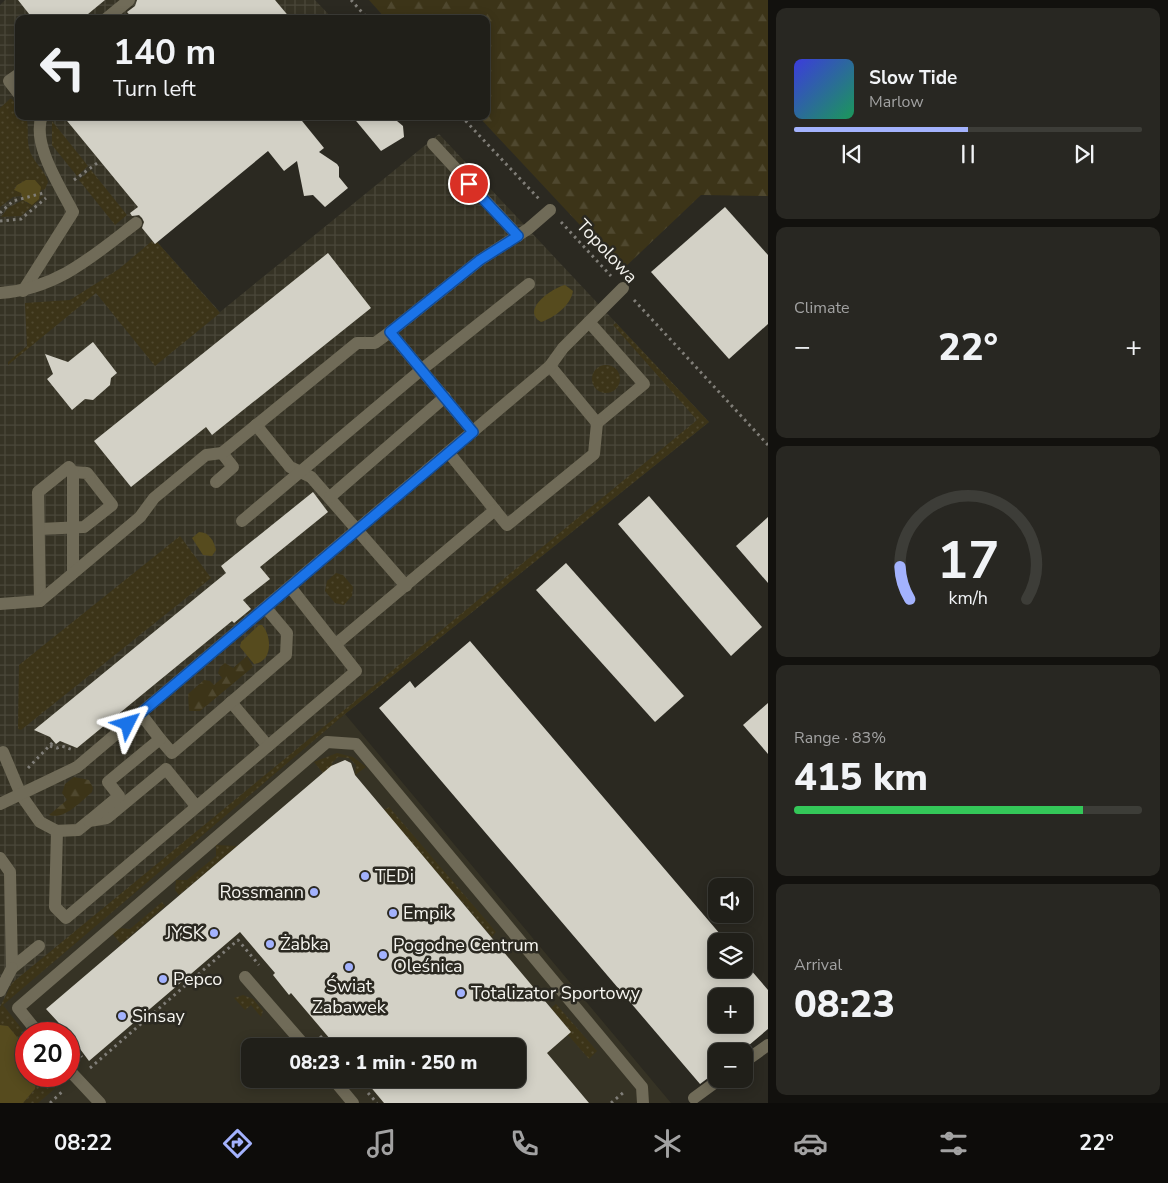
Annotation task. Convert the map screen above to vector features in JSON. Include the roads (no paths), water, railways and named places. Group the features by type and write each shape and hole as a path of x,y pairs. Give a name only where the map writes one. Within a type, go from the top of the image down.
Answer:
{"street":[{"path":"111,15 129,0"},
{"path":"23,291 73,212 44,154 39,120"},
{"path":"433,144 518,236"},
{"path":"0,604 40,601 140,516 154,498 206,455 222,453 357,343 375,343 480,260 518,236 550,210"},
{"path":"0,293 23,291 78,268 136,223"},
{"path":"242,521 421,370 528,284"},
{"path":"0,804 77,767 141,714 550,366 563,348 623,288"},
{"path":"449,453 507,525 594,454 597,423 644,384 589,322"},
{"path":"390,332 473,432"},
{"path":"550,366 597,423"},
{"path":"330,497 444,397"},
{"path":"256,425 290,468 311,477 330,497 406,586"},
{"path":"216,482 233,467 222,453"},
{"path":"39,529 84,528 112,505 87,473 73,472 68,467 38,492 40,601"},
{"path":"73,472 73,573"},
{"path":"336,644 495,510"},
{"path":"57,831 55,907 66,918 356,671 290,588"},
{"path":"89,821 108,818 166,769 172,752 286,656 287,633 266,608"},
{"path":"231,702 268,746"},
{"path":"141,714 172,752"},
{"path":"3,752 21,794 40,822 57,831 78,830 119,796 108,782 160,739"},
{"path":"29,1022 18,1008 328,742 356,744 642,1087 642,1103"},
{"path":"166,769 196,806"},
{"path":"0,858 10,872 12,968"},
{"path":"0,991 12,968 39,946"},
{"path":"245,978 298,1038"},
{"path":"753,1056 768,1045"},
{"path":"80,1082 100,1103"},
{"path":"340,1088 353,1103"},
{"path":"694,1098 708,1088"}],"place":[{"name":"TEDi","path":"365,876"},
{"name":"Rossmann","path":"314,892"},
{"name":"Empik","path":"393,913"},
{"name":"JYSK","path":"214,933"},
{"name":"Żabka","path":"270,944"},
{"name":"Pogodne Centrum Oleśnica","path":"383,955"},
{"name":"Świat Zabawek","path":"349,967"},
{"name":"Pepco","path":"163,979"},
{"name":"Totalizator Sportowy","path":"461,993"},
{"name":"Sinsay","path":"122,1016"}]}
